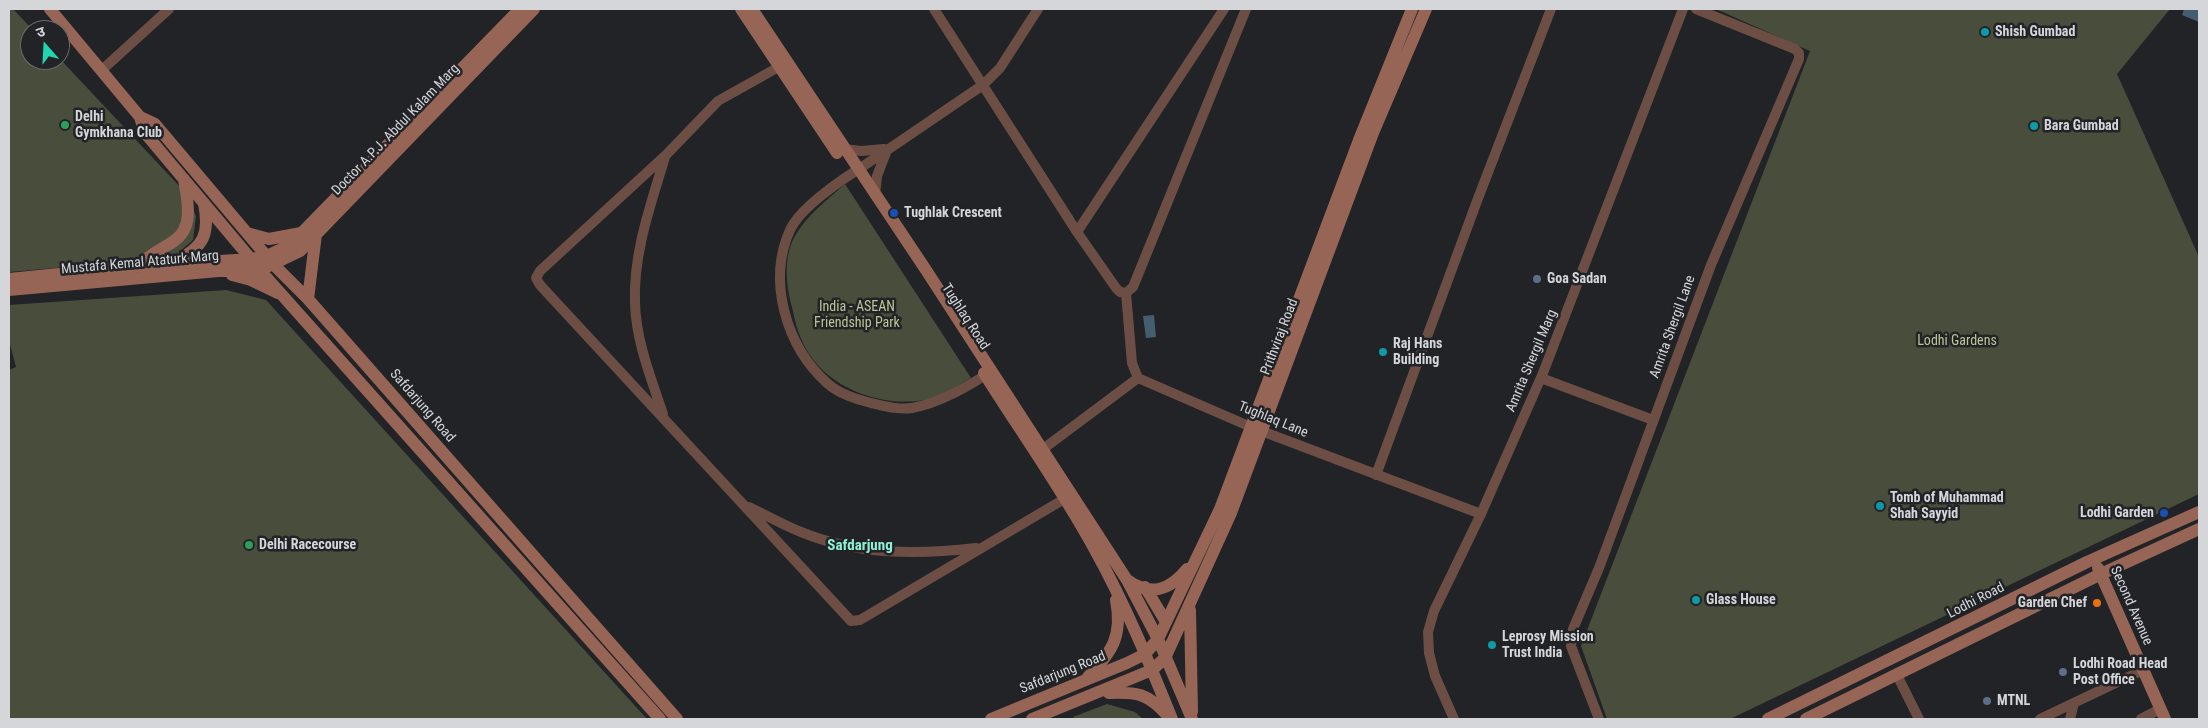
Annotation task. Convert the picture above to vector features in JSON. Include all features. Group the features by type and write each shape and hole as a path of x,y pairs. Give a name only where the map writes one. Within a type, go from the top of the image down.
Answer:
{"main road":[{"name":"Safdarjung Road","path":"50,9 103,69 140,117 145,133 260,270 660,719"},
{"name":"Doctor A.P.J. Abdul Kalam Marg","path":"270,260 300,250 316,234 327,214 520,9"},
{"name":"Doctor A.P.J. Abdul Kalam Marg","path":"270,260 301,233 327,214 534,9"},
{"name":"Tughlaq Road","path":"741,9 844,149 854,172 875,194 988,373 1043,448 1113,586 1145,654 1172,719"},
{"name":"Tughlaq Road","path":"752,9 783,65 1069,497 1127,580 1158,639 1192,719"},
{"name":"Prithviraj Road","path":"1152,670 1165,658 1231,513 1256,429 1356,149 1412,9"},
{"name":"Prithviraj Road","path":"1145,654 1158,639 1174,609 1193,562 1220,509 1256,429 1373,133 1426,9"},
{"name":"Safdarjung Road","path":"140,117 155,124 270,260 308,299 677,719"},
{"path":"139,266 151,253 175,241 183,232 188,220 184,179"},
{"path":"170,265 189,255 199,247 204,238 206,216 204,201"},
{"path":"247,233 269,239 301,233"},
{"path":"308,299 316,234"},
{"name":"Mustafa Kemal Ataturk Marg","path":"9,279 139,266 252,259 270,260"},
{"name":"Mustafa Kemal Ataturk Marg","path":"9,290 218,271 260,270 270,260"},
{"path":"218,271 251,280 283,295"},
{"name":"Lodhi Road","path":"1768,719 2094,559 2199,512"},
{"path":"1806,719 1897,676 2101,574 2199,529"},
{"name":"Second Avenue","path":"2094,559 2163,714"},
{"path":"1127,580 1158,590 1166,588 1180,578 1193,562"},
{"path":"1084,681 1104,660 1116,640 1118,614 1113,586"},
{"path":"1145,587 1166,622"},
{"path":"1190,605 1189,646 1192,719"},
{"name":"Safdarjung Road","path":"991,719 1006,716 1145,654"},
{"path":"1032,719 1152,670"},
{"path":"1098,693 1123,692 1145,696 1160,706 1172,719"}],"street":[{"path":"103,69 170,9"},
{"path":"934,9 1077,232 1120,292 1126,292 1133,287 1246,9"},
{"path":"988,373 933,402 911,408 892,408 852,398 828,384 810,365 796,342 785,314 780,285 783,256 790,229 812,203 854,172 983,85 1000,68 1038,9"},
{"path":"1077,232 1224,9"},
{"path":"1376,475 1477,201 1551,9"},
{"name":"Amrita Shergil Marg","path":"1454,719 1435,676 1429,653 1428,632 1434,611 1481,514 1541,378 1683,9"},
{"name":"Amrita Shergil Lane","path":"1598,719 1574,654 1571,637 1711,265 1799,53 1795,49 1696,9"},
{"path":"783,65 718,102 666,155 540,271 536,278 540,285 744,504 848,619 855,622 1069,497"},
{"path":"844,149 861,151 888,149"},
{"path":"875,194 877,176 888,149"},
{"path":"664,418 645,361 634,304 636,272 642,237 666,155"},
{"path":"1043,448 1138,378 1132,363 1126,292"},
{"name":"Tughlaq Lane","path":"1138,378 1256,429 1481,514"},
{"path":"1541,378 1653,420"},
{"path":"744,504 801,532 830,542 861,549 900,552 980,548"},
{"path":"2040,719 2143,670"},
{"path":"1897,676 1919,719"},
{"path":"2070,719 2074,703"},
{"path":"2142,719 2163,714"}],"green space":[{"name":"Delhi Gymkhana Club","path":"9,9 13,9 23,20 20,20 20,70 70,70 183,190 196,216 193,240 172,258 9,272"},
{"name":"Lodhi Gardens","path":"1716,9 2170,9 2117,74 2199,257 2199,494 1730,719 1607,719 1581,646 1810,51"},
{"name":"India - ASEAN Friendship Park","path":"845,184 971,378 951,390 930,399 912,401 894,401 859,393 828,375 815,362 805,347 788,290 787,262 791,244 805,221"},
{"name":"Delhi Racecourse","path":"226,290 266,300 647,719 9,719 9,370 16,367 9,341 9,305"},
{"path":"1107,704 1135,712 1143,719 1074,719 1073,717"}],"water":[{"path":"2184,9 2199,9 2199,22 2182,15"},
{"path":"1154,315 1156,337 1146,338 1143,316"}],"place":[{"name":"Shish Gumbad","path":"1985,32"},
{"name":"Delhi Gymkhana Club","path":"65,125"},
{"name":"Bara Gumbad","path":"2034,126"},
{"name":"Tughlak Crescent","path":"894,213"},
{"name":"Goa Sadan","path":"1537,279"},
{"name":"Raj Hans Building","path":"1383,352"},
{"name":"Tomb of Muhammad Shah Sayyid","path":"1880,506"},
{"name":"Lodhi Garden","path":"2164,513"},
{"name":"Delhi Racecourse","path":"249,545"},
{"name":"Glass House","path":"1696,600"},
{"name":"Garden Chef","path":"2097,603"},
{"name":"Leprosy Mission Trust India","path":"1492,645"},
{"name":"Lodhi Road Head Post Office","path":"2063,672"},
{"name":"MTNL","path":"1987,701"}],"district":[{"name":"Safdarjung","path":"860,546"}]}
